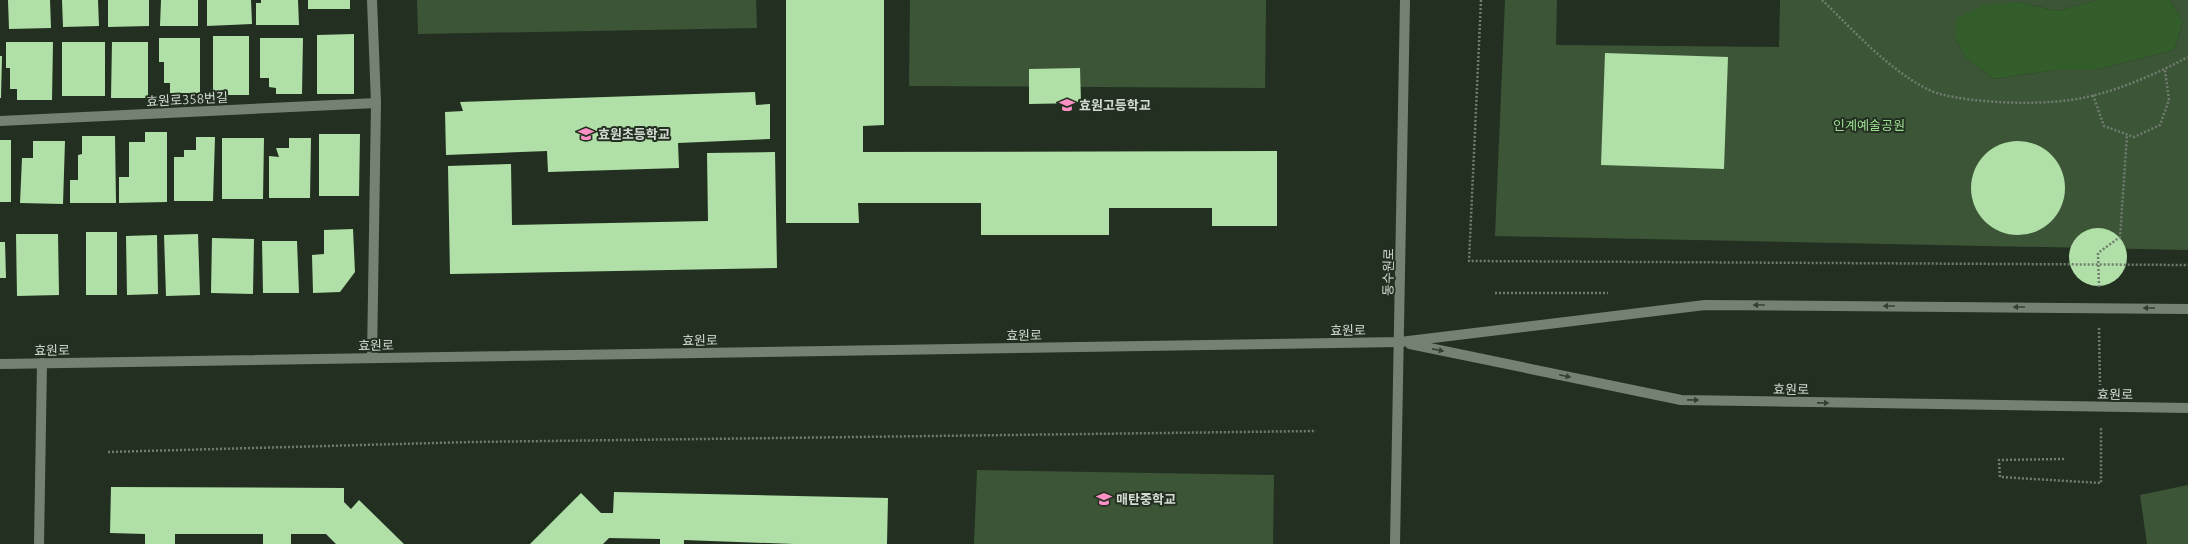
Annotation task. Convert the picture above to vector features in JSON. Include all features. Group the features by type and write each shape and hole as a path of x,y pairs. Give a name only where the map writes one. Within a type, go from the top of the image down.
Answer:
{"street":[{"path":"372,0 376,104 372,358"},
{"name":"동수원로","path":"1395,544 1400,342 1405,0"},
{"name":"효원로358번길","path":"0,121 376,104"},
{"name":"효원로","path":"0,364 1400,342 1705,305 2188,309"},
{"name":"효원로","path":"1400,342 1681,400 2188,408"},
{"path":"38,544 42,363"}],"path":[{"path":"1481,0 1469,261 2188,265"},
{"path":"1822,0 1863,40 1908,78 1939,93 1983,100 2041,102 2093,95 2124,87 2165,70 2188,58"},
{"path":"2093,95 2104,126 2134,137 2160,125 2169,100 2165,70"},
{"path":"2099,293 2098,253 2120,237 2127,135"},
{"path":"2099,324 2100,388"},
{"path":"2064,459 1999,460 2000,477 2101,483 2100,427"},
{"path":"108,452 471,442 1316,431"}],"green space":[{"path":"417,0 756,0 757,28 418,34"},
{"path":"910,0 1266,0 1265,88 909,86"},
{"name":"인계예술공원","path":"1505,0 1557,0 1556,45 1779,47 1780,0 2098,0 2057,11 2018,2 1955,38 1966,58 1994,79 2055,70 2095,70 2174,50 2183,22 2170,0 2188,0 2188,250 1495,236"},
{"path":"2098,0 2170,0 2183,22 2174,50 2095,70 2055,70 1994,79 1966,58 1955,38 1957,18 1983,5 2018,2 2057,11"},
{"name":"매탄중학교","path":"977,470 1274,475 1273,544 974,544"},
{"path":"2188,485 2188,544 2147,544 2140,495"}],"building":[{"path":"8,0 50,0 51,28 9,29"},
{"path":"62,0 98,0 99,26 63,27"},
{"path":"108,0 149,0 149,26 108,27"},
{"path":"161,0 198,0 198,26 160,26"},
{"path":"207,0 251,0 252,24 207,26"},
{"path":"261,0 298,0 299,25 256,25 256,3 261,3"},
{"path":"308,0 350,0 350,9 308,9"},
{"path":"786,0 884,0 884,125 863,126 863,152 1277,151 1277,226 1212,226 1212,208 1109,208 1109,235 981,235 981,203 858,203 859,223 786,223"},
{"path":"354,34 354,94 317,94 317,35"},
{"path":"213,36 249,36 249,95 213,95"},
{"path":"159,38 200,38 200,93 170,93 170,83 164,83 164,62 159,62"},
{"path":"260,38 303,38 302,94 276,94 276,88 269,87 269,78 260,78"},
{"path":"6,42 53,42 52,100 17,100 17,89 10,89 10,68 6,68"},
{"path":"62,42 105,42 105,96 62,96"},
{"path":"112,42 148,42 148,98 111,98"},
{"path":"1605,53 1728,57 1724,169 1601,165"},
{"path":"0,56 2,56 1,98 0,98"},
{"path":"1080,68 1081,103 1029,104 1029,69"},
{"path":"755,92 756,105 770,104 770,139 678,143 679,168 548,172 547,151 446,155 445,112 463,111 460,102"},
{"path":"145,132 167,132 167,202 119,203 119,177 129,177 129,142 145,142"},
{"path":"319,134 360,134 359,196 319,196"},
{"path":"82,136 115,136 116,203 70,203 70,180 78,180 78,155 82,154"},
{"path":"196,137 215,137 213,201 174,201 174,157 184,157 184,150 196,150"},
{"path":"222,138 264,138 263,199 222,199"},
{"path":"289,138 311,138 310,198 269,198 269,156 279,157 276,148 289,148"},
{"path":"0,140 11,140 11,202 0,202"},
{"path":"33,141 65,141 63,204 20,203 22,158 33,158"},
{"path":"2018,141 2036,145 2051,155 2061,170 2065,188 2061,206 2051,221 2036,231 2018,235 2000,231 1985,221 1975,206 1971,188 1975,170 1985,155 2000,145"},
{"path":"775,152 777,268 450,274 448,166 511,164 512,225 708,221 707,153"},
{"path":"2092,228 2104,228 2119,236 2127,251 2127,263 2119,278 2104,286 2092,286 2077,278 2069,263 2069,251 2077,236"},
{"path":"353,229 355,272 340,292 313,293 312,255 324,254 324,230"},
{"path":"86,232 117,232 117,295 86,295"},
{"path":"16,234 58,234 59,295 17,296"},
{"path":"198,234 200,295 166,296 164,235"},
{"path":"157,235 158,294 127,295 126,236"},
{"path":"212,238 254,239 253,294 211,293"},
{"path":"262,241 297,241 299,293 263,293"},
{"path":"0,242 5,242 6,278 0,278"},
{"path":"111,487 344,488 344,502 351,509 359,500 404,544 336,544 326,534 291,534 291,544 263,544 263,534 175,534 175,544 145,544 145,534 110,533"},
{"path":"614,492 888,498 887,544 794,544 684,540 684,544 660,544 660,539 609,538 603,544 530,544 581,493 601,513 613,513"}],"place":[{"name":"효원고등학교","path":"1067,105"},
{"name":"효원초등학교","path":"586,134"},
{"name":"매탄중학교","path":"1104,499"}]}
